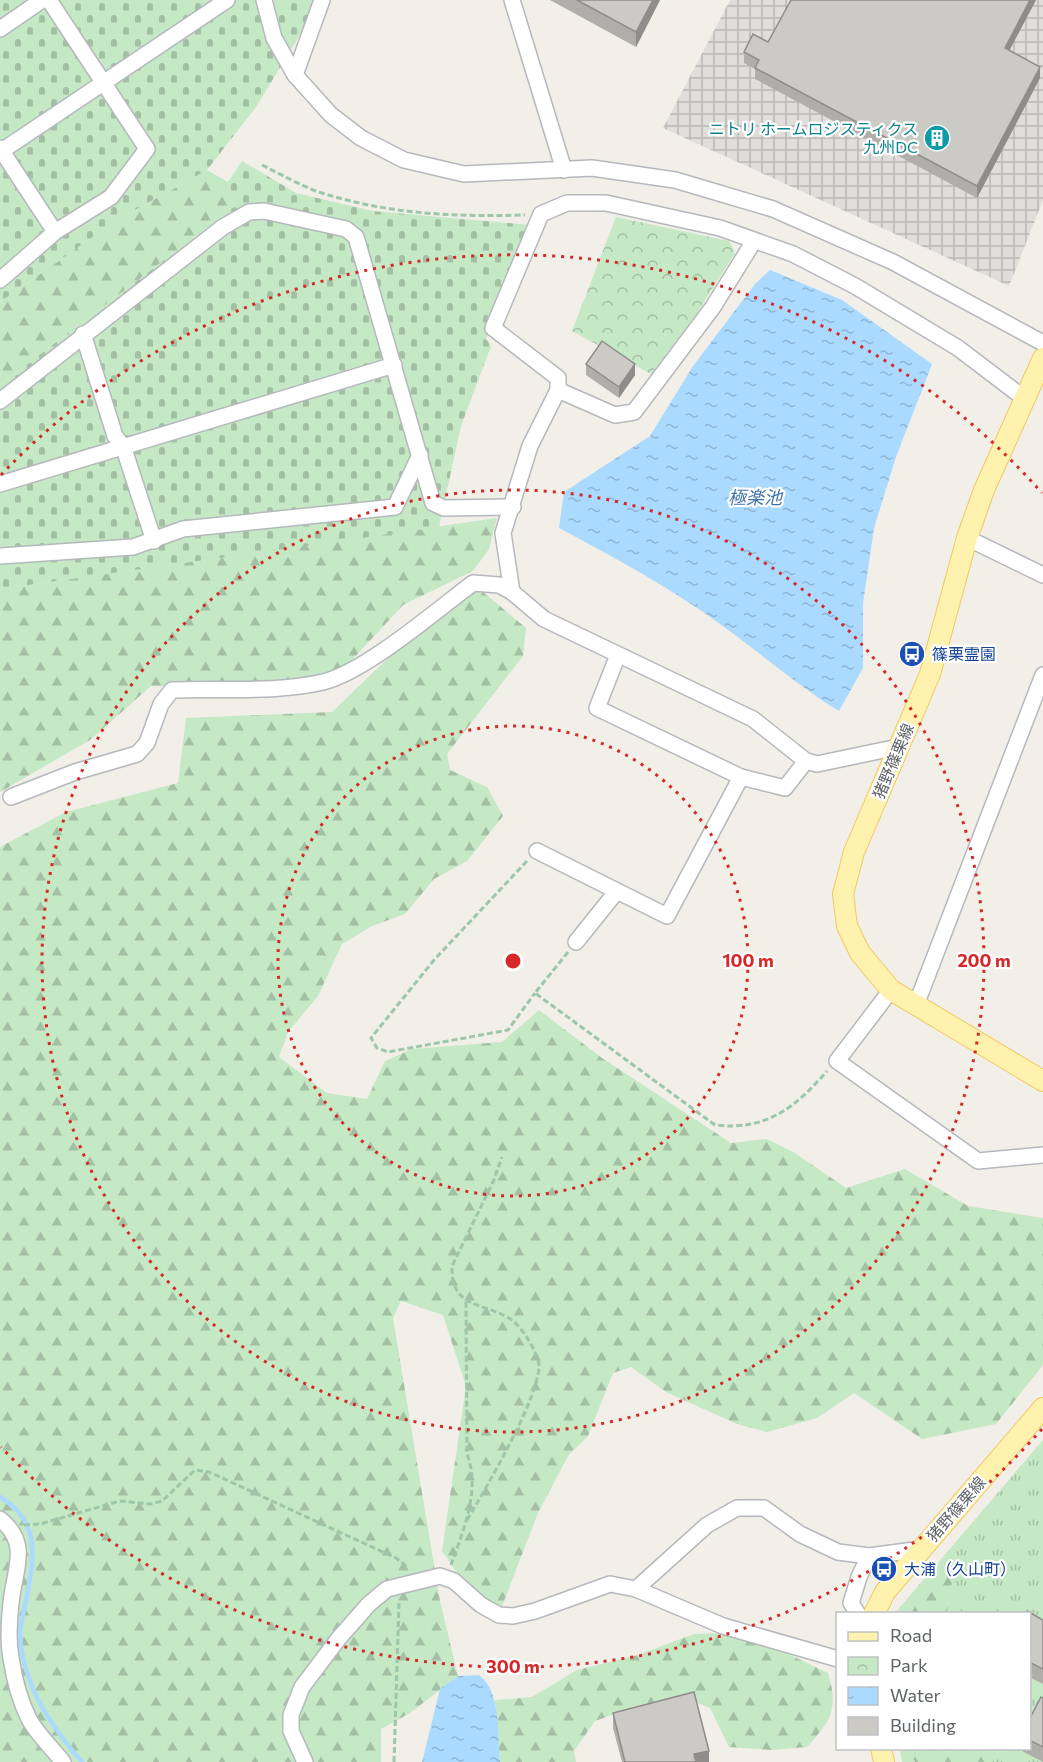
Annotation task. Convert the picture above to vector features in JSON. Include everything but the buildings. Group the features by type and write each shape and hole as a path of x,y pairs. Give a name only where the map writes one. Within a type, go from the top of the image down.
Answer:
{"main road":[{"name":"猪野篠栗線","path":"1043,358 984,490 967,538 930,674 854,852 843,894 847,926 860,953 891,990 1043,1081"},
{"name":"猪野篠栗線","path":"875,1612 885,1592 1043,1407"}],"street":[{"path":"0,28 42,0"},
{"path":"0,280 55,232 111,197 147,149 49,0"},
{"path":"55,232 0,150 227,0"},
{"path":"264,0 274,38 295,75 339,121 361,138 404,160 464,174 592,168 675,180 773,209 893,262 1043,343"},
{"path":"295,75 322,0"},
{"path":"512,0 564,170"},
{"path":"512,592 502,533 513,507 530,446 558,390 558,378 493,328 542,214 567,203 606,203 720,228 793,254 855,286 958,348 1025,399"},
{"path":"0,401 83,334 106,320 224,227 249,212 264,211 346,229 356,237 433,503 444,508 513,507"},
{"path":"558,390 615,415 634,412 712,307 754,241"},
{"path":"83,334 116,436 123,446 154,541"},
{"path":"0,484 394,365"},
{"path":"0,556 133,547 183,529 395,507 420,455"},
{"path":"967,538 1043,575"},
{"path":"11,797 75,772 136,754 147,743 161,704 172,690 300,686 326,681 361,663 473,583 499,585 512,592 544,619 753,719 806,761 817,764 898,747"},
{"path":"618,655 597,708 741,777 785,788 806,761"},
{"path":"916,1005 1043,675"},
{"path":"537,851 667,916 741,777"},
{"path":"576,942 617,891"},
{"path":"891,990 837,1061 978,1161 1043,1155"},
{"path":"636,1589 706,1525 737,1508 764,1508 800,1534 838,1552 869,1556 922,1549"},
{"path":"5,1523 16,1538 19,1563 11,1602 12,1665 30,1721 63,1762"},
{"path":"857,1612 851,1603 859,1576 869,1556"},
{"path":"305,1762 291,1731 291,1714 296,1696 339,1638 369,1604 387,1589 403,1583 440,1576 499,1615 513,1616 535,1611 610,1584 636,1589 723,1626 836,1659"}],"path":[{"path":"262,165 314,190 366,205 425,215 542,214"},
{"path":"537,851 434,960 370,1038 377,1048 387,1052 508,1030 576,942"},
{"path":"535,993 715,1125 740,1128 783,1110 802,1100 837,1061"},
{"path":"446,1578 467,1520 513,1435 535,1383 539,1365 523,1331 508,1317 466,1301 456,1291 452,1278 452,1266 493,1182 501,1157"},
{"path":"466,1301 467,1454 474,1470 467,1520"},
{"path":"5,1523 40,1524 120,1501 150,1504 162,1502 195,1470 209,1472 396,1558 405,1565 399,1603 394,1762"}],"shaded area":[{"path":"730,0 1043,0 1043,200 1009,286 663,128"}],"green space":[{"path":"0,0 313,0 301,33 256,107 207,170 117,220 0,302"},
{"path":"242,161 296,193 373,211 531,225 486,339 491,346 461,426 439,527 0,589 0,385 234,207 228,182"},
{"path":"207,170 228,182 234,207 0,385 0,302 117,220"},
{"path":"616,217 729,241 735,253 695,316 651,374 572,331"},
{"path":"497,518 489,549 473,571 403,605 327,687 151,686 90,740 0,792 0,589"},
{"path":"475,585 526,628 523,656 447,754 450,770 487,787 503,816 467,861 434,879 405,914 372,926 342,944 318,996 288,1032 279,1057 327,1093 367,1099 385,1061 412,1049 502,1042 539,1010 602,1058 731,1143 767,1139 795,1153 846,1188 905,1169 968,1206 1043,1218 1043,1365 996,1424 922,1439 854,1393 817,1418 767,1432 737,1424 666,1392 631,1367 613,1373 588,1436 568,1456 538,1513 501,1609 467,1587 442,1551 466,1386 443,1315 401,1301 393,1318 440,1601 458,1676 410,1713 381,1729 381,1762 0,1762 0,847 66,812 178,783 186,718 332,712 461,588"},
{"path":"1043,1440 1043,1762 990,1762 983,1750 1031,1750 1031,1612 947,1612 954,1563 942,1558"},
{"path":"942,1558 955,1563 947,1612 896,1612"},
{"path":"729,1633 780,1650 828,1673 833,1696 831,1713 822,1729 807,1747 771,1750 729,1747 710,1708 680,1696 634,1707 595,1721 574,1751 576,1762 500,1762 495,1700 532,1697 577,1670 638,1655 694,1634"},
{"path":"900,1750 909,1750 915,1762 902,1762"},
{"path":"909,1750 983,1750 990,1762 915,1762"}],"water":[{"name":"極楽池","path":"770,270 842,300 932,364 896,457 874,528 863,603 863,668 839,711 685,600 559,528 564,492 650,436 693,366 755,284"},
{"path":"479,1675 492,1692 495,1703 500,1762 422,1762 440,1689 458,1676"}],"waterway":[{"path":"0,1497 14,1507 24,1519 32,1545 31,1574 20,1630 26,1669 49,1718 82,1762"}],"place":[{"name":"ニトリ ホームロジスティクス 九州DC","path":"937,138"},
{"name":"篠栗霊園","path":"912,654"},
{"name":"大浦（久山町）","path":"884,1569"}]}
